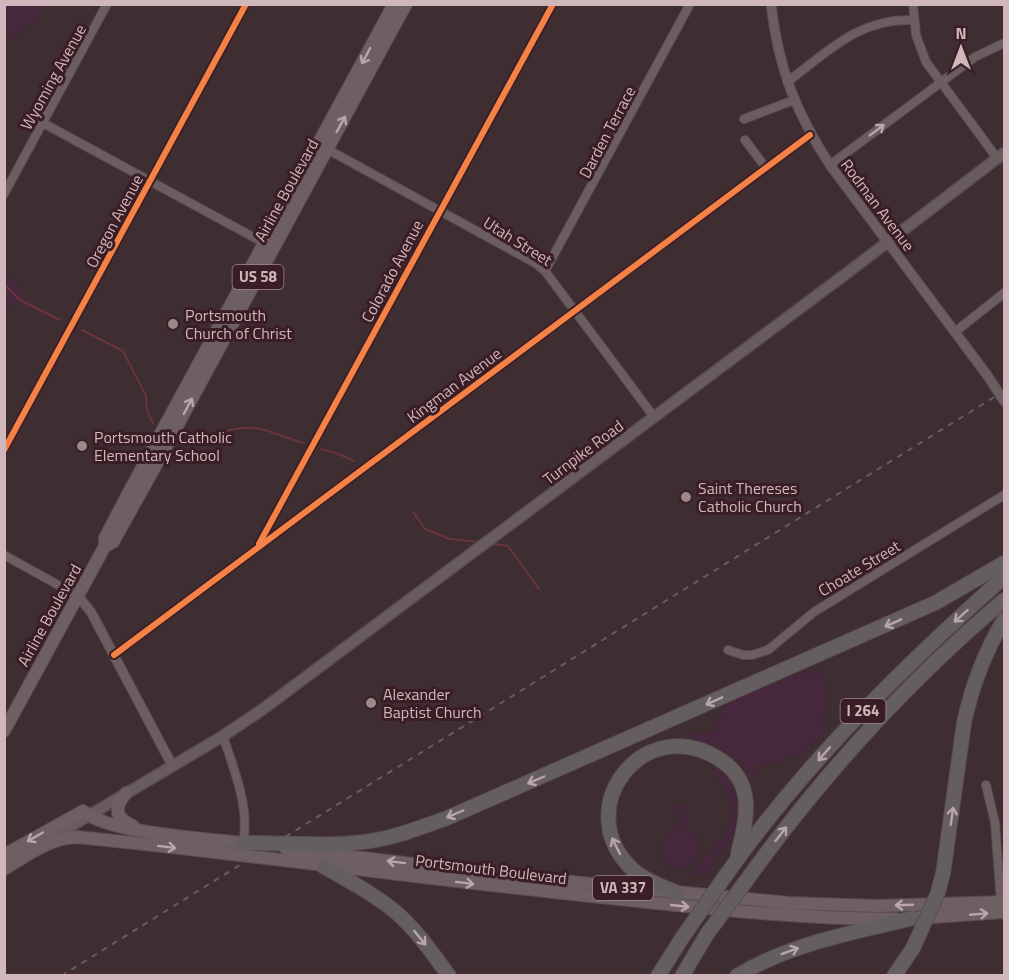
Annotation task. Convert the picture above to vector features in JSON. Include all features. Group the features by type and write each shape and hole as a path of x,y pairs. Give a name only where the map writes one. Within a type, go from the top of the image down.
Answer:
{"highway":[{"path":"243,843 309,845 362,842 386,838 437,822 935,603 1005,563"},
{"name":"I 264","path":"658,975 737,859 823,755 881,692 951,624 1005,577"},
{"name":"I 264","path":"682,975 707,934 781,834 861,738 940,658 1005,600"},
{"path":"894,975 913,948 937,895 943,874 969,699 985,655 1005,620"},
{"path":"677,893 634,871 618,852 611,835 608,817 612,793 624,772 641,757 669,746 690,746 710,753 730,768 742,785 747,809 737,859"},
{"path":"323,866 370,893 399,915 449,975"},
{"path":"737,975 770,958 802,946 913,918"}],"main road":[{"name":"Airline Boulevard","path":"323,147 394,4"},
{"name":"Airline Boulevard","path":"4,731 105,546 105,538 147,469 323,147 406,4"},
{"name":"Turnpike Road","path":"85,813 126,793 223,736 288,691 1001,156"},
{"name":"Turnpike Road","path":"85,813 150,772 172,765"},
{"path":"126,793 117,806 119,815 126,823 146,831"},
{"name":"Portsmouth Boulevard","path":"4,869 47,843 85,813 162,835 677,893 832,906 1003,905"},
{"path":"4,855 85,813"},
{"path":"95,839 95,834 102,831 162,835"},
{"name":"Portsmouth Boulevard","path":"47,843 67,837 95,839 507,888 756,913 840,918 913,918 1003,905"}],"street":[{"name":"Wyoming Avenue","path":"4,194 107,4"},
{"name":"Oregon Avenue","path":"4,450 246,4"},
{"name":"Colorado Avenue","path":"255,550 553,4"},
{"name":"Darden Terrace","path":"545,271 690,4"},
{"name":"Rodman Avenue","path":"771,4 778,49 787,82 810,135 1005,401"},
{"path":"913,4 913,20 920,49 926,62 940,83 1001,156"},
{"path":"787,82 862,28 884,21 913,20"},
{"path":"830,165 975,57 1005,43"},
{"path":"744,119 794,100"},
{"path":"44,123 269,245"},
{"name":"Kingman Avenue","path":"114,655 810,135"},
{"path":"745,140 766,168"},
{"name":"Utah Street","path":"323,147 545,271 654,417"},
{"path":"955,332 1005,293"},
{"name":"Choate Street","path":"728,650 743,655 768,650 806,617 1005,495"},
{"path":"4,555 78,596 91,612 172,765"},
{"path":"223,736 246,817 243,843"},
{"path":"986,785 1001,843 1003,905"}],"shaded area":[{"path":"8,4 40,5 40,18 5,41 5,6"},
{"path":"5,276 13,281 27,300 5,308"},
{"path":"821,671 828,690 829,706 823,718 825,732 802,752 785,757 783,761 760,765 758,774 751,776 726,752 693,739 694,731 712,733 726,702 788,676"},
{"path":"720,767 728,777 737,800 737,825 726,846 716,855 711,868 700,877 695,874 696,867 726,832 734,815 729,796 712,771"},
{"path":"679,803 686,809 687,831 698,838 699,852 692,865 679,868 670,867 662,856 661,844 677,826 680,812 676,813 672,807"}],"waterway":[{"path":"4,284 20,300 60,320"},
{"path":"82,330 123,351 146,396 147,411 153,423"},
{"path":"183,433 200,436 240,428 254,428 304,443"},
{"path":"321,449 354,461"},
{"path":"413,512 425,529 450,539 477,542"},
{"path":"494,544 508,546 539,589"}],"railway":[{"path":"61,976 1004,391"}],"cycle path":[{"path":"4,450 246,4"},
{"path":"259,544 553,4"},
{"path":"114,655 810,135"}],"place":[{"name":"Portsmouth Church of Christ","path":"173,324"},
{"name":"Portsmouth Catholic Elementary School","path":"82,446"},
{"name":"Saint Thereses Catholic Church","path":"686,497"},
{"name":"Alexander Baptist Church","path":"371,703"}]}
